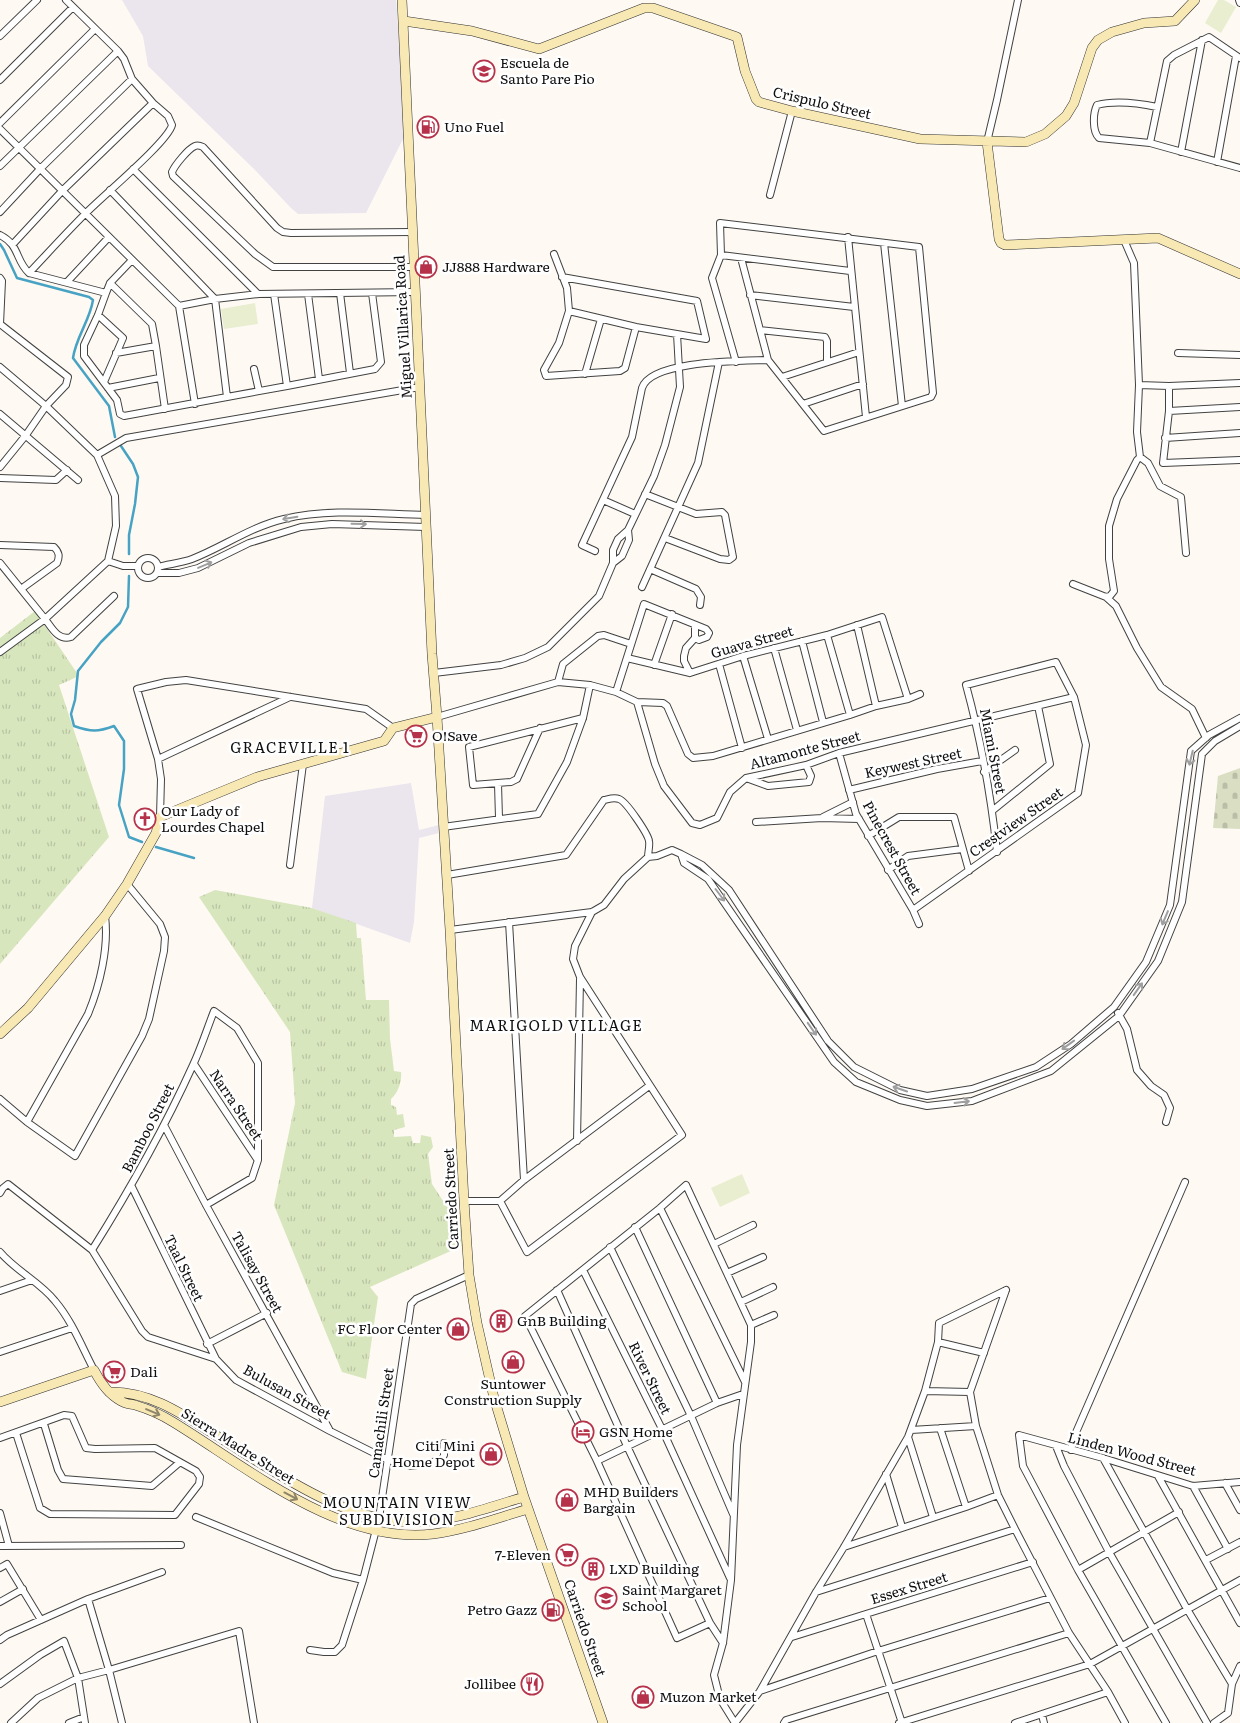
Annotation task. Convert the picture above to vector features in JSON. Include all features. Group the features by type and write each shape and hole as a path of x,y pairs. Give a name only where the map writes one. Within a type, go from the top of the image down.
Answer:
{"main road":[{"name":"Miguel Villarica Road","path":"402,0 432,654"},
{"name":"Crispulo Street","path":"404,21 472,31 539,49 644,8 653,8 738,37 745,71 759,102 920,139 1026,142 1045,134 1066,116 1074,103 1092,48 1098,40 1112,32 1144,23 1175,21 1195,0"},
{"path":"987,142 1001,243 1158,238 1240,274"},
{"name":"Carriedo Street","path":"432,654 447,875 469,1274 477,1323 502,1426 528,1509 603,1723"},
{"path":"0,1034 28,1008 105,916 127,884 156,833 160,817 257,776 384,741 393,728 437,717"},
{"path":"0,1402 94,1370"},
{"name":"Sierra Madre Street","path":"94,1370 109,1392 121,1402 154,1412 172,1421 261,1479 303,1502 343,1520 377,1531 433,1534 528,1509"},
{"name":"Sierra Madre Street","path":"109,1392 124,1392 157,1401 177,1411 267,1468 310,1492 355,1512 399,1522 432,1521 450,1518 524,1497"},
{"path":"222,1454 229,1443"}],"street":[{"path":"0,36 38,0"},
{"path":"29,273 85,214 171,130 171,120 132,79 118,51 66,0"},
{"path":"987,142 1018,0"},
{"path":"0,80 73,8"},
{"path":"0,123 95,29"},
{"path":"1206,38 1238,57 1217,162"},
{"path":"1150,143 1167,61 1174,55 1206,38"},
{"path":"1181,152 1206,38"},
{"path":"0,166 118,51"},
{"path":"0,212 40,169 132,79"},
{"path":"13,244 62,191 153,103"},
{"path":"1157,107 1139,103 1106,103 1097,105 1094,111 1095,134 1099,138 1150,143 1240,168"},
{"path":"770,195 792,111"},
{"path":"0,129 179,306 195,404"},
{"path":"413,232 283,232 277,228 203,147 199,146 195,146 182,158 172,172 173,176 255,254 273,267 414,267"},
{"path":"133,169 258,294"},
{"path":"110,190 215,299 227,397"},
{"path":"736,362 712,278 721,256 721,223 919,246 933,393 931,397 824,431 768,360 741,258"},
{"path":"0,235 13,244 23,268 29,273 106,292"},
{"path":"67,282 109,237"},
{"path":"848,237 866,417"},
{"path":"1124,240 1134,263 1139,385 1137,432 1140,457 1148,463 1160,486 1181,497 1186,553"},
{"path":"884,243 902,406"},
{"path":"554,254 567,288 568,311 559,343 544,370 546,376 620,372 625,368 636,327"},
{"path":"721,256 850,271"},
{"path":"132,260 110,283 84,345 84,356 117,400 120,414 124,416 375,369 381,362 372,294"},
{"path":"562,277 697,301 706,339 636,327 568,311"},
{"path":"0,278 2,281 0,324 68,377 66,385 46,406 0,467"},
{"path":"110,283 152,324 165,409"},
{"path":"179,306 215,299 258,294 415,292"},
{"path":"340,293 350,373"},
{"path":"274,294 287,386"},
{"path":"308,294 319,379"},
{"path":"750,294 854,307"},
{"path":"98,315 123,338 106,385"},
{"path":"586,374 601,319"},
{"path":"760,330 825,337 827,341 827,362"},
{"path":"434,673 501,665 525,658 542,650 571,625 599,596 613,563 613,550 618,539 628,530 654,476 675,408 680,387 677,334"},
{"path":"116,353 156,346"},
{"path":"782,377 859,352"},
{"path":"1178,353 1240,355"},
{"path":"595,551 582,545 632,438 643,384 655,375 678,366 768,360"},
{"path":"642,587 698,462 719,362"},
{"path":"0,367 46,406 97,455 115,496 116,526 108,561 45,619 0,652"},
{"path":"254,369 259,390"},
{"path":"106,385 160,378"},
{"path":"1139,385 1169,386 1240,383"},
{"path":"803,404 862,384"},
{"path":"1169,386 1169,410 1163,464 1240,460"},
{"path":"97,455 126,438 420,387"},
{"path":"1169,410 1240,407"},
{"path":"0,414 78,480"},
{"path":"1165,438 1240,433"},
{"path":"1106,597 1110,596 1114,591 1109,558 1109,526 1117,498 1140,457"},
{"path":"0,478 56,480 66,470"},
{"path":"644,494 696,514 722,512 725,515 733,558 727,560 720,559 664,538"},
{"path":"603,500 636,514"},
{"path":"138,566 141,575 146,578 152,578 158,570 191,560 244,533 283,519 340,513 426,515"},
{"path":"158,570 179,573 198,568 249,542 301,527 332,524 426,527"},
{"path":"613,563 622,556 629,540 628,530"},
{"path":"0,545 54,547 58,552 60,558 57,563 21,589"},
{"path":"138,566 141,561 147,558 156,561 158,570"},
{"path":"108,561 123,566 138,566"},
{"path":"0,563 59,636 65,639 70,637 114,596"},
{"path":"650,569 696,589 701,597 700,605"},
{"path":"1073,584 1106,597 1116,606 1137,648 1161,687 1192,710 1206,738"},
{"path":"616,692 644,604 706,629 709,633 707,637 699,640 694,638"},
{"path":"654,665 672,614"},
{"name":"Guava Street","path":"627,658 690,673 743,656 827,635 882,617 908,699"},
{"path":"690,673 684,661 684,656 686,648 694,638 695,625"},
{"path":"857,625 876,706"},
{"path":"558,682 563,664 598,636 604,634 631,644"},
{"path":"827,635 850,715"},
{"path":"802,641 823,722"},
{"path":"774,648 797,730"},
{"path":"743,656 768,739"},
{"name":"Crestview Street","path":"913,910 1078,793 1086,745 1074,697 1056,662 966,685"},
{"path":"719,664 742,748"},
{"path":"160,817 158,759 137,689 171,680 186,680 366,709 393,728"},
{"path":"437,717 558,682 590,685 616,692 637,702 663,703 667,706 690,756 713,756 920,694"},
{"path":"443,827 538,814 567,762 583,718 590,685"},
{"name":"Miami Street","path":"966,685 975,720 992,811 997,852"},
{"path":"158,759 291,696"},
{"name":"Altamonte Street","path":"637,702 655,764 664,786 692,823 700,825 718,818 730,792 746,778 806,765 839,753 1074,697"},
{"path":"992,811 1050,764 1038,706"},
{"path":"540,728 517,778 511,782 473,785 469,747 540,728 583,718"},
{"path":"450,930 592,912 604,905 624,880 648,857 657,856 672,850 702,865 729,890 828,1041 854,1067 900,1090 927,1096 972,1089 1036,1066 1071,1044 1114,1007 1146,962 1170,905 1191,752 1206,738 1240,718"},
{"path":"681,854 684,863 708,879 834,1062 856,1082 900,1100 926,1106 972,1100 1051,1071 1119,1016 1158,961 1182,902 1202,754 1215,741 1240,726"},
{"path":"984,772 1015,750"},
{"name":"Pinecrest Street","path":"839,753 859,819 913,910 919,924"},
{"name":"Keywest Street","path":"849,790 937,769 982,761"},
{"path":"290,865 303,764"},
{"path":"746,778 768,786 809,782 811,776 806,765"},
{"path":"498,784 500,818"},
{"path":"447,875 566,855 604,800 611,798 618,798 624,802 647,834 650,841 648,857"},
{"path":"822,818 853,802"},
{"path":"868,836 899,817 954,817 969,871"},
{"path":"756,822 822,818 859,819"},
{"path":"888,870 908,856 962,849"},
{"path":"0,1099 27,1122 75,1156 142,1036 149,1018 164,951 165,937 160,924 127,884"},
{"path":"500,1202 527,1252 682,1135 580,977 573,959 574,946 592,912"},
{"path":"27,1122 93,1002 106,944 105,916"},
{"path":"509,922 524,1180"},
{"path":"577,1141 580,977"},
{"path":"1114,1007 1127,1028 1138,1070 1151,1086 1164,1095 1170,1108 1166,1122"},
{"name":"Bamboo Street","path":"92,1250 132,1187 164,1125 194,1064 214,1011 237,1028 258,1063 258,1160"},
{"name":"Narra Street","path":"194,1064 258,1160"},
{"path":"464,1200 500,1202 524,1180 649,1086"},
{"path":"926,1106 927,1096"},
{"name":"Talisay Street","path":"164,1125 330,1431"},
{"path":"206,1205 252,1178 258,1160"},
{"path":"1071,1450 1074,1437 1185,1182"},
{"name":"Bulusan Street","path":"0,1193 8,1184 92,1250 142,1331 148,1337 216,1359 236,1380 388,1460 412,1466 438,1461 444,1455 444,1443"},
{"path":"710,1623 677,1638 597,1461 525,1316 686,1185 751,1325 751,1342 737,1445 731,1580 723,1643 714,1675 720,1699 735,1723 760,1690 912,1430 938,1342 939,1323 1006,1290 970,1392 976,1426 998,1495 1015,1529 1069,1633 1108,1692 1125,1723"},
{"name":"Taal Street","path":"132,1187 207,1344 216,1359"},
{"path":"660,1208 745,1383"},
{"path":"714,1244 754,1225"},
{"path":"635,1227 717,1403"},
{"path":"610,1247 691,1416 734,1517"},
{"name":"Sierra Madre Street","path":"0,1252 56,1302 94,1370"},
{"path":"727,1273 763,1257"},
{"name":"River Street","path":"583,1270 662,1430 731,1580"},
{"name":"Camachili Street","path":"310,1650 336,1652 342,1645 363,1580 377,1531 411,1304 416,1299 469,1274"},
{"path":"0,1291 32,1280"},
{"path":"741,1302 773,1287"},
{"path":"557,1290 627,1446 710,1623 723,1643"},
{"path":"207,1344 266,1313"},
{"path":"751,1325 774,1315"},
{"path":"0,1352 72,1328"},
{"path":"938,1342 984,1353"},
{"path":"925,1391 970,1392"},
{"path":"597,1461 717,1403 743,1394"},
{"path":"0,1438 44,1424 64,1415 72,1416 86,1448 155,1448 196,1471 200,1477 199,1484 175,1514 50,1514 40,1508 16,1433"},
{"path":"44,1424 58,1470 63,1479 152,1486 179,1463"},
{"path":"912,1430 976,1426"},
{"path":"940,1428 966,1507"},
{"name":"Linden Wood Street","path":"1078,1570 1023,1466 1019,1435 1193,1486 1240,1482"},
{"path":"908,1437 933,1517"},
{"path":"1056,1446 1064,1466 1109,1552 1207,1723"},
{"path":"1102,1458 1186,1609 1232,1684"},
{"path":"886,1474 902,1527"},
{"path":"1158,1476 1222,1590 1238,1614 1240,1622"},
{"path":"1225,1484 1240,1510"},
{"path":"1193,1486 1228,1549"},
{"path":"844,1547 998,1495"},
{"path":"1166,1723 1078,1570 1179,1512"},
{"path":"0,1513 9,1546"},
{"path":"196,1517 324,1570 363,1580"},
{"path":"816,1592 1015,1529"},
{"path":"1206,1560 1240,1542"},
{"path":"0,1546 181,1545"},
{"name":"Essex Street","path":"792,1636 1033,1562"},
{"path":"0,1568 7,1564 41,1620"},
{"path":"0,1640 7,1635 88,1599 162,1572"},
{"path":"866,1614 901,1723 1090,1664 1240,1580"},
{"path":"0,1602 23,1589"},
{"path":"760,1690 1050,1598"},
{"path":"88,1599 122,1723"},
{"path":"11,1723 38,1698 78,1678 239,1631 254,1723"},
{"path":"784,1723 786,1720 1069,1633"},
{"path":"0,1684 40,1655 64,1641 78,1678 84,1720 69,1723"},
{"path":"1214,1723 1228,1714 1232,1684 1240,1666"},
{"path":"1015,1723 1108,1692"},
{"path":"1042,1715 1044,1723"}],"shaded area":[{"path":"122,0 396,0 406,133 366,213 298,214 291,208 255,170 148,66 143,36"},
{"path":"411,783 419,830 439,825 439,833 419,838 414,922 410,943 312,908 325,796"}],"green space":[{"path":"1218,0 1224,0 1236,7 1221,33 1205,23"},
{"path":"255,303 258,324 224,329 221,309"},
{"path":"35,611 79,676 59,685 109,837 0,964 0,638"},
{"path":"1240,768 1240,829 1213,828 1218,776"},
{"path":"215,890 312,908 356,923 357,938 361,938 366,1000 389,1000 390,1039 394,1071 401,1072 398,1090 391,1099 391,1105 396,1107 397,1115 403,1114 405,1127 394,1130 394,1137 411,1136 413,1143 420,1143 421,1135 431,1137 433,1147 428,1154 432,1184 447,1207 459,1210 462,1246 370,1287 378,1297 366,1379 342,1372 274,1205 295,1103 290,1032 199,897"},
{"path":"742,1174 750,1193 720,1207 711,1188"}],"waterway":[{"path":"0,244 17,278 89,297 93,300 73,358 109,406 115,437"},
{"path":"121,446 133,464 138,477 129,535 129,554"},
{"path":"129,576 128,607 120,623 101,642 78,671 75,700 71,714 74,726 94,731 114,726 124,741 124,769 119,805 129,837 142,842"},
{"path":"156,847 194,858"}],"place":[{"name":"Escuela de Santo Pare Pio","path":"484,71"},
{"name":"Uno Fuel","path":"428,127"},
{"name":"JJ888 Hardware","path":"426,267"},
{"name":"O!Save","path":"416,736"},
{"name":"Our Lady of Lourdes Chapel","path":"145,819"},
{"name":"GnB Building","path":"501,1321"},
{"name":"FC Floor Center","path":"458,1329"},
{"name":"Suntower Construction Supply","path":"513,1362"},
{"name":"Dali","path":"114,1372"},
{"name":"GSN Home","path":"583,1432"},
{"name":"Citi Mini Home Depot","path":"491,1454"},
{"name":"MHD Builders Bargain","path":"567,1500"},
{"name":"7-Eleven","path":"567,1555"},
{"name":"LXD Building","path":"593,1569"},
{"name":"Saint Margaret School","path":"606,1598"},
{"name":"Petro Gazz","path":"553,1610"},
{"name":"Jollibee","path":"532,1684"},
{"name":"Muzon Market","path":"643,1697"}],"district":[{"name":"GRACEVILLE 1","path":"290,748"},
{"name":"MARIGOLD VILLAGE","path":"556,1026"},
{"name":"MOUNTAIN VIEW SUBDIVISION","path":"397,1512"}]}
